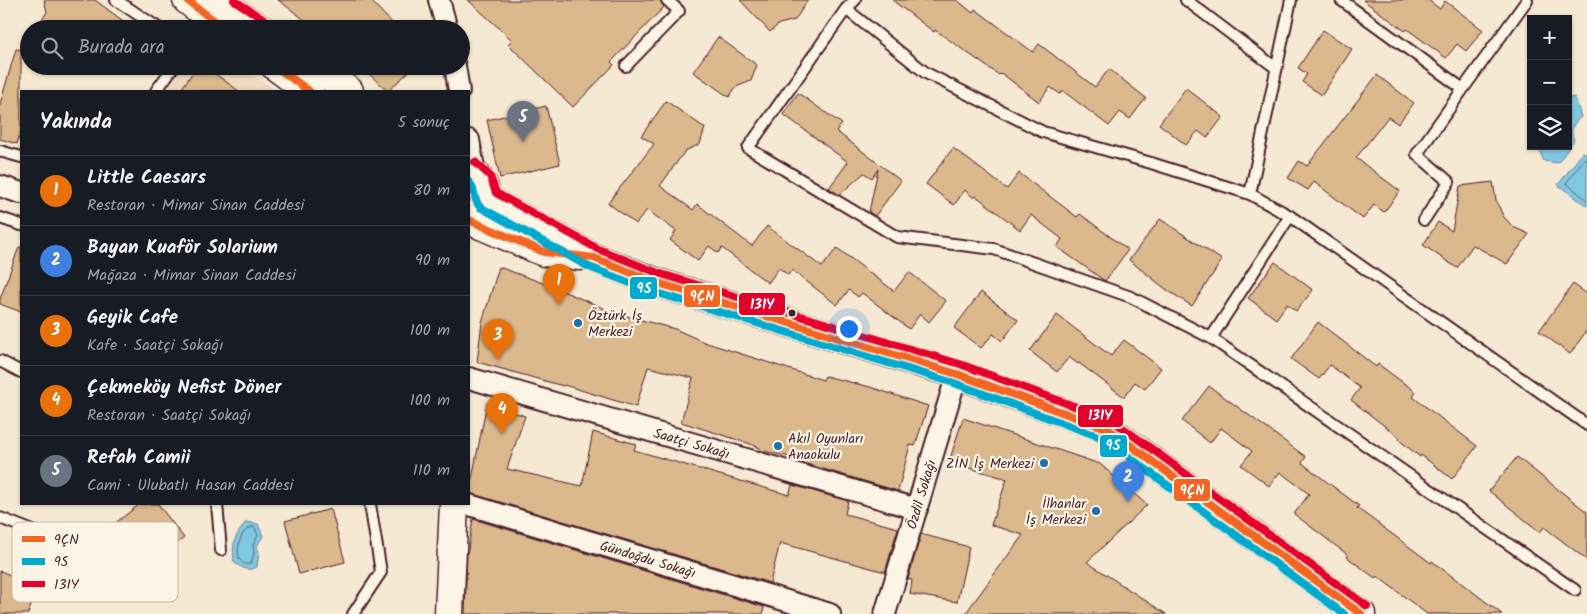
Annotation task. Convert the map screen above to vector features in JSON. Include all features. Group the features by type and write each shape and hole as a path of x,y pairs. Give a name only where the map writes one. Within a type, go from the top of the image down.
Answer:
{"main road":[{"path":"187,0 213,20"},
{"path":"216,0 246,20"},
{"path":"287,75 308,90"},
{"path":"327,75 348,90"},
{"path":"470,219 481,210 486,199 484,187 472,172"},
{"path":"486,199 594,258 655,282 957,374 1108,429 1361,614"},
{"path":"470,220 544,252 594,258"},
{"path":"449,614 454,505"}],"street":[{"path":"424,0 443,15"},
{"path":"457,75 460,90"},
{"path":"470,151 472,172"},
{"path":"0,186 20,192"},
{"name":"Özdil Sokağı","path":"885,614 957,374"},
{"name":"Saatçi Sokağı","path":"470,378 916,509"},
{"name":"Gündoğdu Sokağı","path":"469,505 774,606 830,614"}],"lane":[{"path":"116,0 146,20"},
{"path":"626,66 679,11 667,0"},
{"path":"855,0 846,9 748,148 897,237 994,250 1131,297 1211,338 1574,590"},
{"path":"1186,0 1276,68"},
{"path":"1250,194 1291,0"},
{"path":"1341,0 1463,88"},
{"path":"1424,220 1449,182 1417,154 1527,0"},
{"path":"846,9 926,73 1042,132 1250,194 1290,216 1585,420"},
{"path":"157,90 168,75"},
{"path":"0,151 20,158"},
{"path":"1211,338 1290,216"},
{"path":"0,218 20,225"},
{"path":"0,361 20,371"},
{"path":"217,505 221,550"},
{"path":"353,614 381,572 370,505"},
{"path":"0,518 12,523"}],"shaded area":[{"path":"171,75 253,75 276,90 161,90"}],"water":[{"path":"1572,97 1575,97 1581,117 1573,127 1572,133 1572,105"},
{"path":"1539,150 1567,150 1558,163 1544,161"},
{"path":"1583,152 1587,154 1587,206 1558,185"},
{"path":"246,522 258,524 263,536 257,546 259,552 257,567 251,569 242,568 234,562 233,550 235,540"}],"building":[{"path":"44,0 95,0 122,20 41,20 47,12"},
{"path":"278,0 370,0 389,20 305,20"},
{"path":"468,0 660,0 664,7 611,62 614,65 573,107 508,44 512,40"},
{"path":"740,0 808,0 795,20 779,24 770,32"},
{"path":"892,0 957,0 973,13 975,9 1033,52 1039,44 1095,87 1109,69 1146,98 1130,119 1120,112 1109,126 1063,91 1060,94 1050,87 1039,102 1001,73 999,75 935,30 934,32"},
{"path":"1363,0 1428,0 1440,9 1445,1 1483,30 1466,51 1457,44 1446,58"},
{"path":"1323,30 1352,49 1322,95 1302,82 1307,74 1298,68"},
{"path":"718,37 757,65 751,81 736,87 729,97 693,72"},
{"path":"16,49 20,50 20,134 17,144 0,139 0,104"},
{"path":"191,75 217,75 238,90 181,90"},
{"path":"370,75 405,75 389,90"},
{"path":"1377,75 1414,103 1398,124 1388,117 1356,158 1400,191 1384,212 1374,205 1363,219 1314,182 1308,190 1288,178 1299,161 1307,166"},
{"path":"1186,88 1223,117 1207,138 1198,131 1186,145 1159,124"},
{"path":"798,93 842,124 836,131 901,181 875,216 869,212 878,169 872,178 864,173 839,195 829,188 848,162 783,114"},
{"path":"666,101 705,128 700,144 685,151 660,186 693,210 697,204 752,246 767,226 822,267 837,248 894,291 909,272 946,301 929,322 920,314 909,329 862,293 858,297 849,290 837,305 792,270 788,275 779,268 768,283 722,248 718,253 709,246 698,261 670,240 676,231 647,210 636,224 608,203 654,144 641,136"},
{"path":"546,106 560,164 500,178 487,120"},
{"path":"953,148 1007,189 1019,173 1077,217 1080,214 1128,250 1105,281 1057,247 1062,239 1031,215 1020,230 976,196 974,198 965,190 954,205 926,184"},
{"path":"1493,182 1496,200 1503,216 1513,227 1529,234 1507,264 1473,245 1457,268 1423,245 1438,222 1452,231 1460,186"},
{"path":"1160,219 1222,260 1192,306 1167,290 1129,260"},
{"path":"20,247 20,312 0,304 0,299"},
{"path":"1275,262 1313,290 1296,311 1287,304 1276,319 1248,298"},
{"path":"499,267 551,286 615,313 675,329 704,342 823,380 825,376 870,387 928,406 915,446 910,445 898,491 793,460 794,458 759,450 760,448 748,443 681,422 693,378 648,367 636,407 564,385 477,362 482,322"},
{"path":"1573,284 1587,294 1587,330 1570,354 1539,331"},
{"path":"981,292 1018,320 1002,341 993,334 981,348 954,328"},
{"path":"1057,315 1111,356 1124,340 1161,368 1145,389 1135,382 1124,397 1069,357 1057,372 1030,351"},
{"path":"1318,322 1376,367 1378,364 1416,392 1413,397 1477,446 1452,479 1421,455 1420,457 1399,440 1400,438 1351,400 1360,388 1330,365 1319,379 1291,359"},
{"path":"1209,386 1306,457 1302,463 1359,506 1357,508 1502,614 1427,614 1377,576 1375,578 1347,557 1348,555 1294,514 1309,494 1280,472 1269,486 1241,465 1252,451 1221,428 1210,443 1182,421"},
{"path":"487,403 525,416 507,469 582,486 593,432 636,444 634,450 789,495 792,485 848,501 845,514 898,528 885,572 780,543 770,583 470,493"},
{"path":"963,418 1100,464 1147,505 1087,562 1166,614 965,614 1023,535 991,525 1007,479 949,462"},
{"path":"1517,457 1587,512 1587,560 1544,527 1540,532 1489,491"},
{"path":"139,505 159,505 172,522 117,522"},
{"path":"331,509 345,562 299,574 285,521"},
{"path":"473,519 764,607 763,614 465,614 467,555"},
{"path":"178,530 184,538 178,543"},
{"path":"921,534 969,547 957,602 910,594 912,580 908,579"},
{"path":"0,571 12,575 12,602 32,602 28,614 0,614"}],"transit line":[{"name":"9ÇN","path":"187,0 213,20"},
{"name":"131Y","path":"234,0 264,20"},
{"name":"9ÇN","path":"287,75 308,90"},
{"name":"131Y","path":"475,162 490,176 496,193 598,249 658,273 960,364 1112,420 1367,606"},
{"name":"9S","path":"470,184 480,207 589,267 651,291 954,383 1103,438 1344,614"},
{"name":"9ÇN","path":"470,220 544,252 594,258 655,282 957,374 1108,429 1361,614"}],"place":[{"name":"Refah Camii","path":"523,142"},
{"name":"Little Caesars","path":"559,305"},
{"name":"Öztürk İş Merkezi","path":"578,323"},
{"name":"Geyik Cafe","path":"498,360"},
{"name":"Çekmeköy Nefist Döner","path":"502,434"},
{"name":"Akıl Oyunları Anaokulu","path":"778,446"},
{"name":"ZİN İş Merkezi","path":"1044,463"},
{"name":"Bayan Kuaför Solarium","path":"1128,502"},
{"name":"İlhanlar İş Merkezi","path":"1096,511"}]}
